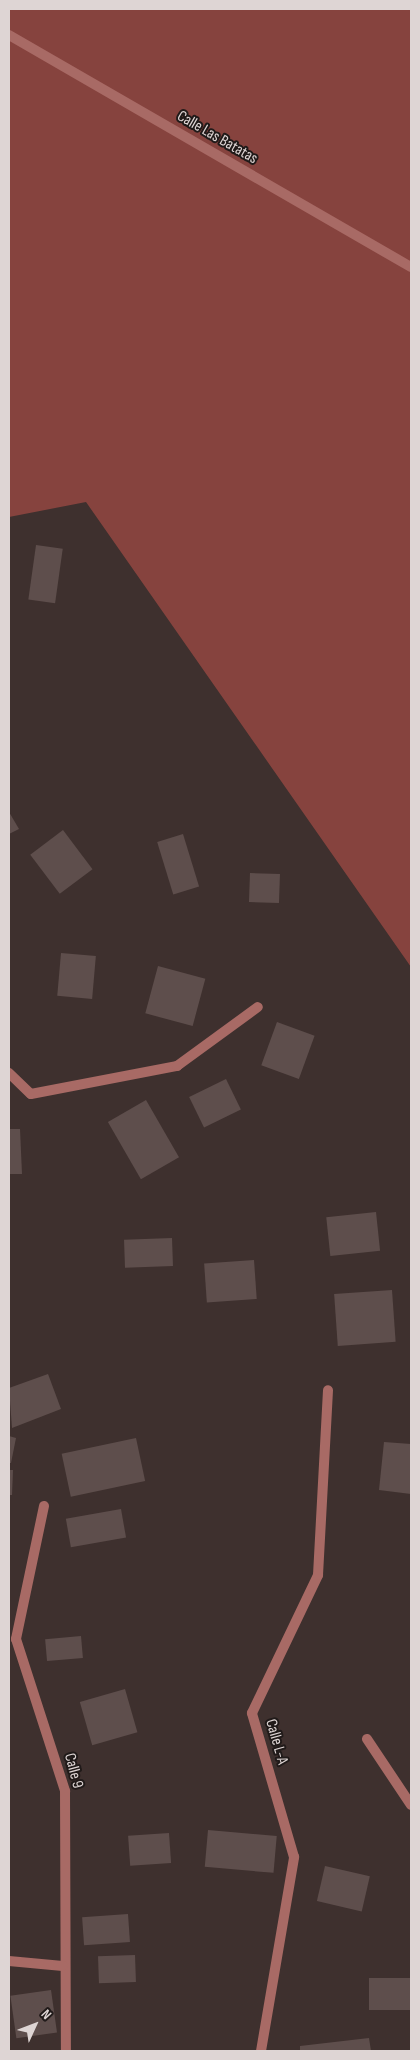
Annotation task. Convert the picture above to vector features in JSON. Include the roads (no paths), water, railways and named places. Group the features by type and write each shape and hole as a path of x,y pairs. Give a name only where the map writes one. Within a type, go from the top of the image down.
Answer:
{"street":[{"name":"Calle Las Batatas","path":"9,35 411,266"},
{"path":"9,1073 30,1094 177,1066 258,1007"},
{"name":"Calle L-A","path":"261,2051 294,1857 252,1713 318,1575 328,1390"},
{"name":"Calle 9","path":"44,1506 16,1639 65,1791 63,1966 66,2051"},
{"path":"367,1740 411,1805"},
{"path":"9,1961 63,1966"}]}
